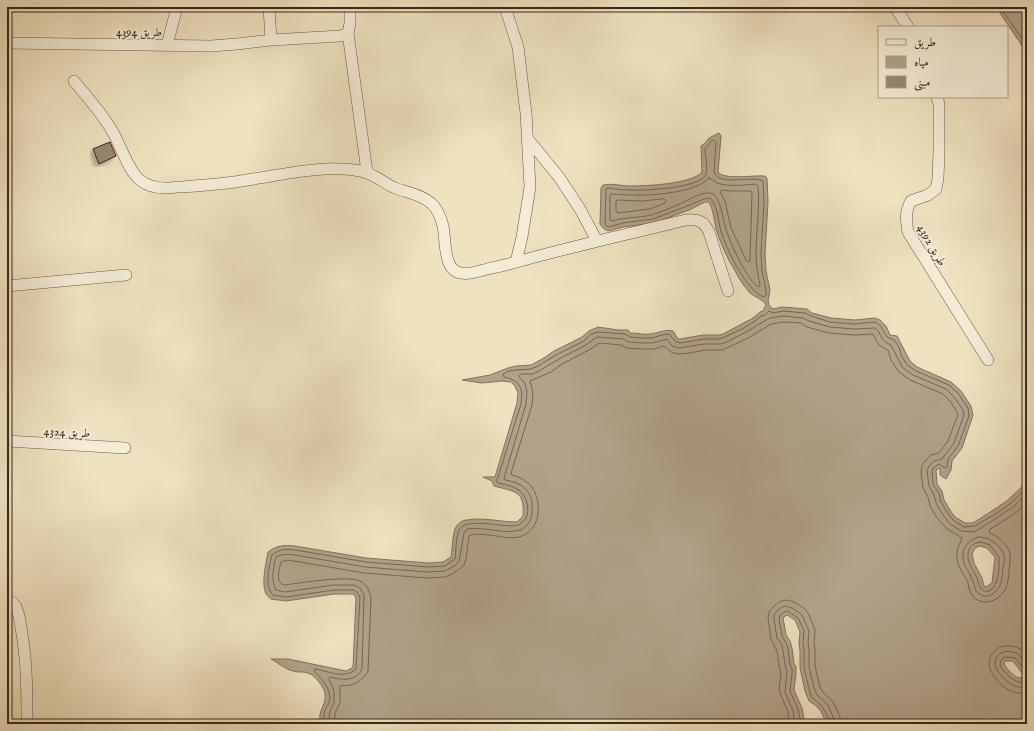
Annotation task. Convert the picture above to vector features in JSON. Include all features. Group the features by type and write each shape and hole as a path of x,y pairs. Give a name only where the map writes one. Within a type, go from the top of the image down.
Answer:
{"street":[{"path":"167,45 177,7"},
{"path":"269,7 272,40"},
{"path":"350,7 350,23 348,33 367,172"},
{"path":"505,7 518,47 528,138 530,188 522,237 516,262"},
{"path":"895,7 907,26"},
{"name":"طريق 4394","path":"7,43 211,46 272,40 341,36 348,33"},
{"path":"74,81 108,124 118,140 135,176 152,187 166,188 210,185 316,170 352,170 367,172 393,187 422,196 432,204 440,214 447,261 452,269 459,273 468,274 597,241 694,219 701,221 709,232 728,291"},
{"name":"طريق 4392","path":"937,98 939,104 939,152 936,189 928,196 911,201 908,205 906,212 908,232 988,360"},
{"path":"528,138 559,177 580,209 597,241"},
{"path":"7,286 126,275"},
{"name":"طريق 4324","path":"7,442 125,448"},
{"path":"7,599 12,602 19,614 24,641 27,724"}],"water":[{"path":"996,7 1027,7 1027,53"},
{"path":"719,133 721,136 718,173 728,176 765,176 767,178 768,202 765,254 766,271 770,290 768,301 769,305 773,309 782,307 807,309 812,313 831,318 855,320 875,318 880,320 886,326 890,335 897,336 910,361 917,367 951,382 961,391 971,406 973,415 962,448 952,461 951,470 946,479 940,475 940,468 936,470 937,484 942,491 944,500 955,517 965,523 973,523 1008,500 1027,482 1027,724 827,724 820,710 809,701 805,691 800,668 800,632 795,620 787,615 783,618 786,635 790,641 794,664 796,666 794,690 802,708 805,724 321,724 320,716 325,702 325,691 319,682 311,674 290,670 271,659 288,659 346,671 353,667 356,598 354,594 334,594 286,601 271,599 266,594 264,584 264,573 268,552 278,547 295,546 366,558 428,563 443,562 451,557 454,531 457,525 465,520 479,519 517,522 523,516 522,501 517,494 513,491 494,486 492,481 483,477 495,477 517,403 518,393 515,386 511,382 502,381 482,383 462,380 490,375 516,366 531,365 598,327 628,330 630,333 645,334 673,331 678,339 680,339 703,335 723,334 763,311 766,305 763,301 751,294 747,289 739,278 722,246 709,202 705,202 689,210 654,223 623,227 608,231 600,224 601,188 603,185 657,185 679,182 697,176 702,172 701,146 709,138","holes":["980,546 987,548 995,557 992,583 986,587 984,586 982,578 974,563 972,554 975,548","1005,661 1013,661 1022,673 1023,677 1019,678 1012,674 1004,664"]}],"building":[{"path":"110,142 116,156 99,164 93,149"}]}
